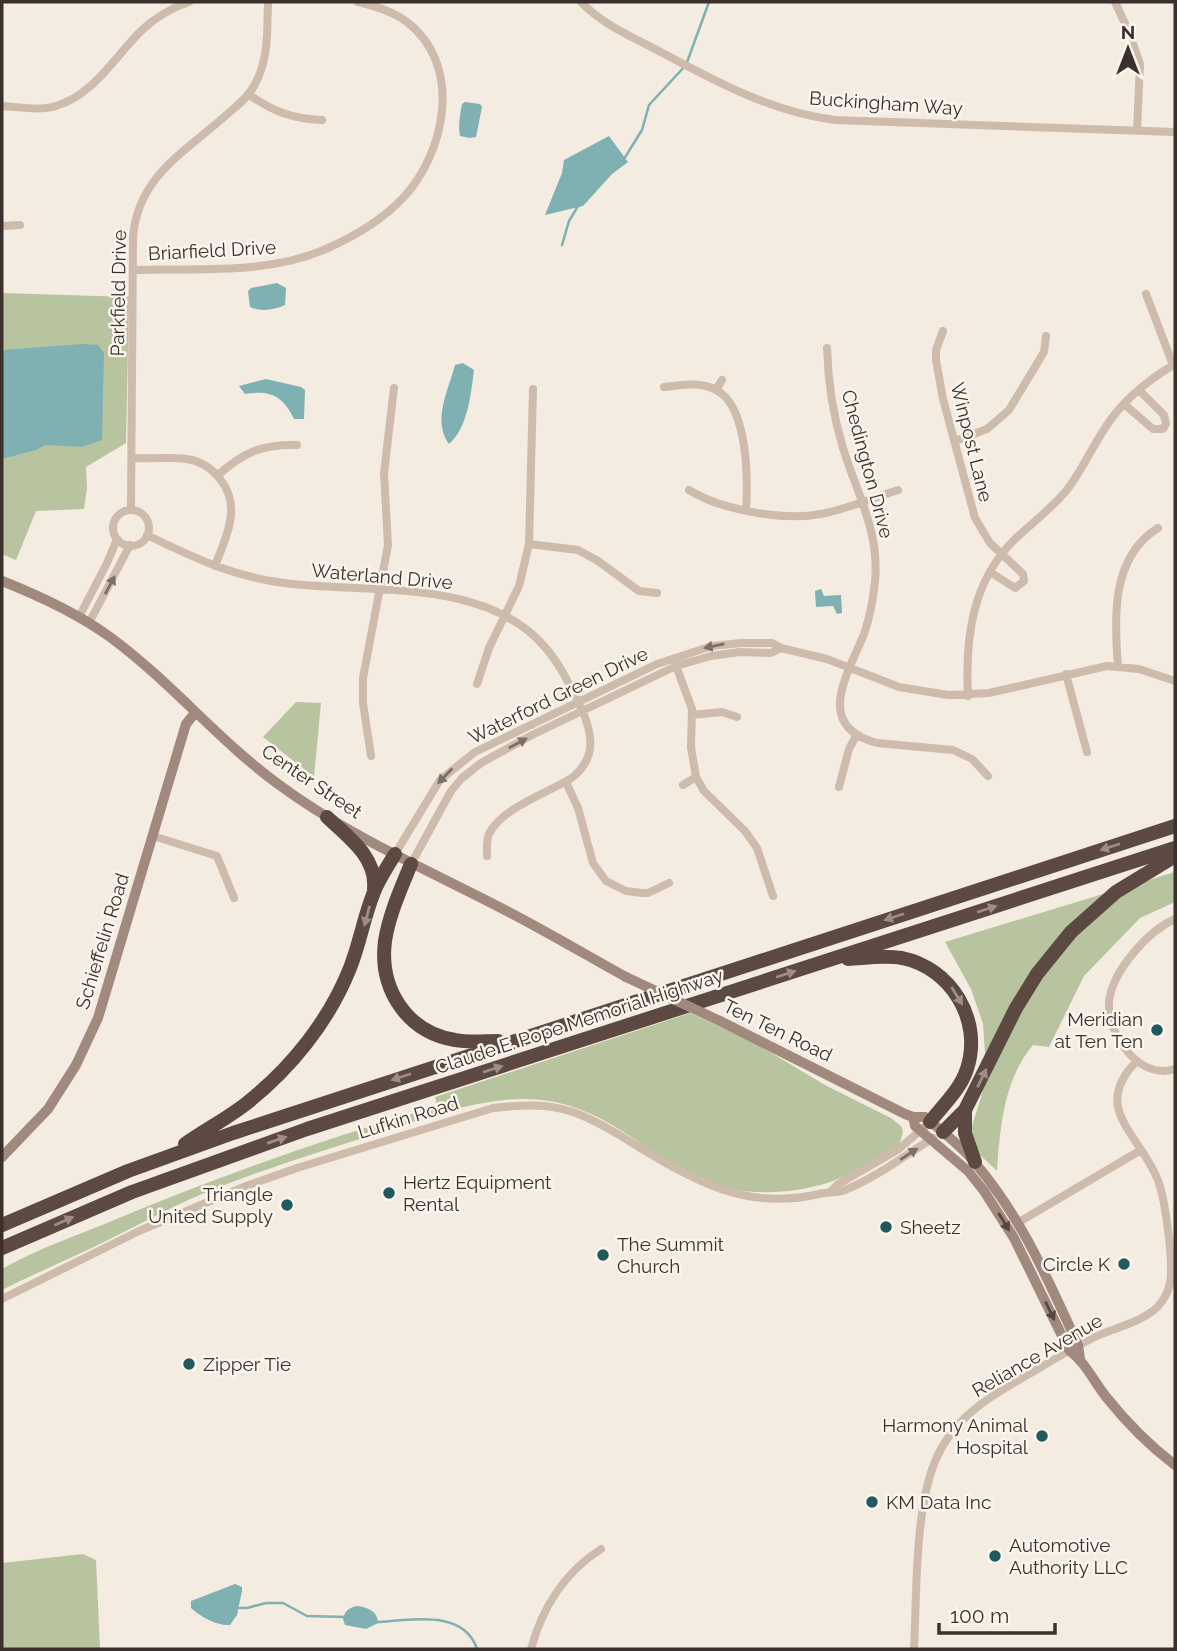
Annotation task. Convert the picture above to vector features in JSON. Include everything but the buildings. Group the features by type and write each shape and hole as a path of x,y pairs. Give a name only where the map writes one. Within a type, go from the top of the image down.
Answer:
{"highway":[{"path":"166,1156 246,1104 281,1072 330,1011 340,991 361,940 374,892 375,878 363,852 327,817"},
{"name":"Claude E. Pope Memorial Highway","path":"2,1225 166,1156 1175,826"},
{"name":"Claude E. Pope Memorial Highway","path":"2,1248 112,1200 247,1150 1175,848"},
{"path":"374,892 395,854"},
{"path":"937,1136 965,1110 1016,1008 1037,974 1071,932 1116,892 1175,856"},
{"path":"411,864 398,894 385,938 384,967 393,996 414,1023 433,1034 455,1040 513,1041"},
{"path":"829,960 882,957 916,962 946,981 958,996 969,1024 970,1058 956,1092 925,1126"},
{"path":"965,1110 965,1133 975,1162"}],"main road":[{"name":"Center Street","path":"2,581 84,620 144,665 223,739 278,784 327,817 626,977"},
{"name":"Schieffelin Road","path":"2,1157 48,1110 76,1065 98,1018 186,724 195,713"},
{"name":"Ten Ten Road","path":"626,977 913,1117 925,1117 925,1126 975,1162 1019,1222 1074,1348"},
{"name":"Ten Ten Road","path":"937,1136 968,1171 1001,1216 1080,1359 1106,1398 1134,1429 1175,1465"}],"street":[{"path":"2,106 46,108 68,101 106,71 152,21 189,2"},
{"name":"Parkfield Drive","path":"131,510 134,226 146,190 159,173 248,94 259,75 265,56 268,2"},
{"name":"Briarfield Drive","path":"133,270 253,266 295,259 324,250 359,232 404,197 420,175 436,138 443,103 441,76 428,45 409,24 385,10 358,2"},
{"name":"Buckingham Way","path":"581,2 608,25 666,55 757,99 805,115 835,120 1175,132"},
{"path":"1115,2 1140,64 1137,130"},
{"path":"248,94 281,114 303,120 321,120"},
{"path":"2,226 20,225"},
{"path":"968,696 970,627 982,586 1002,552 1066,491 1103,430 1124,404 1174,365 1146,294"},
{"name":"Winpost Lane","path":"943,331 936,350 936,360 975,518 990,543 1023,574 1023,584 1011,586 990,572"},
{"path":"955,441 987,429 1009,410 1044,352 1046,336"},
{"name":"Chedington Drive","path":"827,348 831,397 837,426 874,541 875,581 869,619 841,685 840,706 845,721 856,736"},
{"path":"716,390 722,380"},
{"path":"664,387 698,384 716,390 731,405 741,436 748,474 746,510"},
{"path":"371,756 364,710 363,678 366,650 388,545 384,473 394,388"},
{"path":"477,684 489,648 519,586 529,544 533,389"},
{"path":"1124,404 1153,429 1163,429 1166,424 1164,415 1139,390"},
{"path":"218,475 256,449 278,444 297,445"},
{"path":"132,458 187,459 200,463 218,475 228,492 232,512 215,566"},
{"path":"690,490 717,505 809,516 898,490"},
{"path":"137,511 149,524 147,535 139,543 130,545 117,539 114,522 120,513 137,511"},
{"path":"1118,666 1115,624 1122,580 1137,544 1144,536 1158,528"},
{"name":"Waterland Drive","path":"147,535 236,574 279,582 455,598 473,602 505,617 543,644 562,671 590,730 590,753 581,771 566,782"},
{"path":"84,620 117,539"},
{"path":"529,544 578,550 639,591 657,593"},
{"path":"84,620 130,545"},
{"name":"Waterford Green Drive","path":"395,854 440,780 460,762 496,740 673,657 724,644 772,643 781,648 809,653 914,691 968,696 1091,668 1118,666 1139,669 1175,681"},
{"name":"Waterford Green Drive","path":"411,864 443,803 462,778 481,763 677,666 711,656 740,652 771,653 781,648"},
{"path":"673,657 686,688 692,715 691,747 696,777 704,791 752,841 761,857 773,896"},
{"path":"1066,674 1087,752"},
{"path":"692,715 722,712 737,717"},
{"path":"839,787 849,749 856,736 877,743 953,750 972,759 988,776"},
{"path":"683,785 696,777"},
{"path":"488,856 489,835 499,821 516,808 566,782 578,808 593,863 606,881 626,891 642,893 669,883"},
{"path":"152,836 217,856 234,898"},
{"path":"1175,919 1157,928 1146,939 1130,959 1110,993 1110,1019 1113,1027 1136,1062 1155,1070 1175,1069"},
{"name":"Reliance Avenue","path":"914,1649 921,1527 928,1485 939,1451 965,1417 980,1404 1074,1348 1147,1315 1161,1303 1171,1280 1171,1228 1159,1182 1119,1114 1116,1098 1124,1077 1136,1062"},
{"name":"Lufkin Road","path":"2,1299 139,1231 246,1186 494,1108 524,1105 572,1111 604,1126 696,1180 737,1195 783,1199 842,1191 883,1171 937,1136"},
{"name":"Lufkin Road","path":"830,1192 837,1185 900,1149 925,1126"},
{"path":"1019,1222 1141,1150"},
{"path":"531,1649 542,1618 565,1580 580,1562 601,1549"}],"green space":[{"path":"2,293 129,297 126,443 86,467 84,509 36,511 16,560 2,554"},
{"path":"296,702 321,703 314,777 263,737"},
{"path":"1175,872 1175,902 1140,918 1084,976 1049,1047 1033,1045 1023,1058 1005,1105 997,1171 979,1154 971,1129 982,1094 985,1053 983,1024 971,989 945,942"},
{"path":"690,1013 755,1043 825,1085 891,1118 903,1131 900,1143 872,1163 826,1183 791,1191 754,1192 717,1185 694,1175 611,1125 567,1105 522,1099 483,1103 425,1118 225,1185 179,1204 2,1290 2,1269 45,1248 232,1173 347,1134 425,1110 438,1109 435,1097"},
{"path":"83,1554 96,1560 100,1649 2,1649 2,1563"}],"water":[{"path":"462,104 480,104 482,107 476,137 460,136 460,116"},
{"path":"609,136 628,162 612,174 583,206 545,215 562,173 564,160"},
{"path":"277,283 286,288 285,305 268,310 250,307 248,291 251,288"},
{"path":"98,345 104,353 102,440 82,447 45,445 2,459 2,350"},
{"path":"463,363 474,370 470,399 460,429 449,444 442,426 443,406 455,365"},
{"path":"266,379 305,390 304,419 294,419 275,396 262,393 245,394 239,386"},
{"path":"821,589 824,596 841,595 842,613 837,614 833,606 816,607 815,591"},
{"path":"235,1584 242,1587 242,1591 237,1615 230,1625 209,1620 191,1608 191,1601"},
{"path":"357,1606 371,1610 378,1623 366,1629 345,1625 343,1619 346,1612"}],"waterway":[{"path":"624,159 642,130 649,105 686,65 709,2"},
{"path":"562,245 569,221 578,206"},
{"path":"235,1608 283,1603 307,1616 346,1617"},
{"path":"377,1622 420,1619 448,1622 470,1636 477,1649"}],"place":[{"name":"Meridian at Ten Ten","path":"1157,1030"},
{"name":"Hertz Equipment Rental","path":"389,1193"},
{"name":"Triangle United Supply","path":"287,1205"},
{"name":"Sheetz","path":"886,1227"},
{"name":"The Summit Church","path":"603,1255"},
{"name":"Circle K","path":"1124,1264"},
{"name":"Zipper Tie","path":"189,1364"},
{"name":"Harmony Animal Hospital","path":"1042,1436"},
{"name":"KM Data Inc","path":"872,1502"},
{"name":"Automotive Authority LLC","path":"995,1556"}]}
